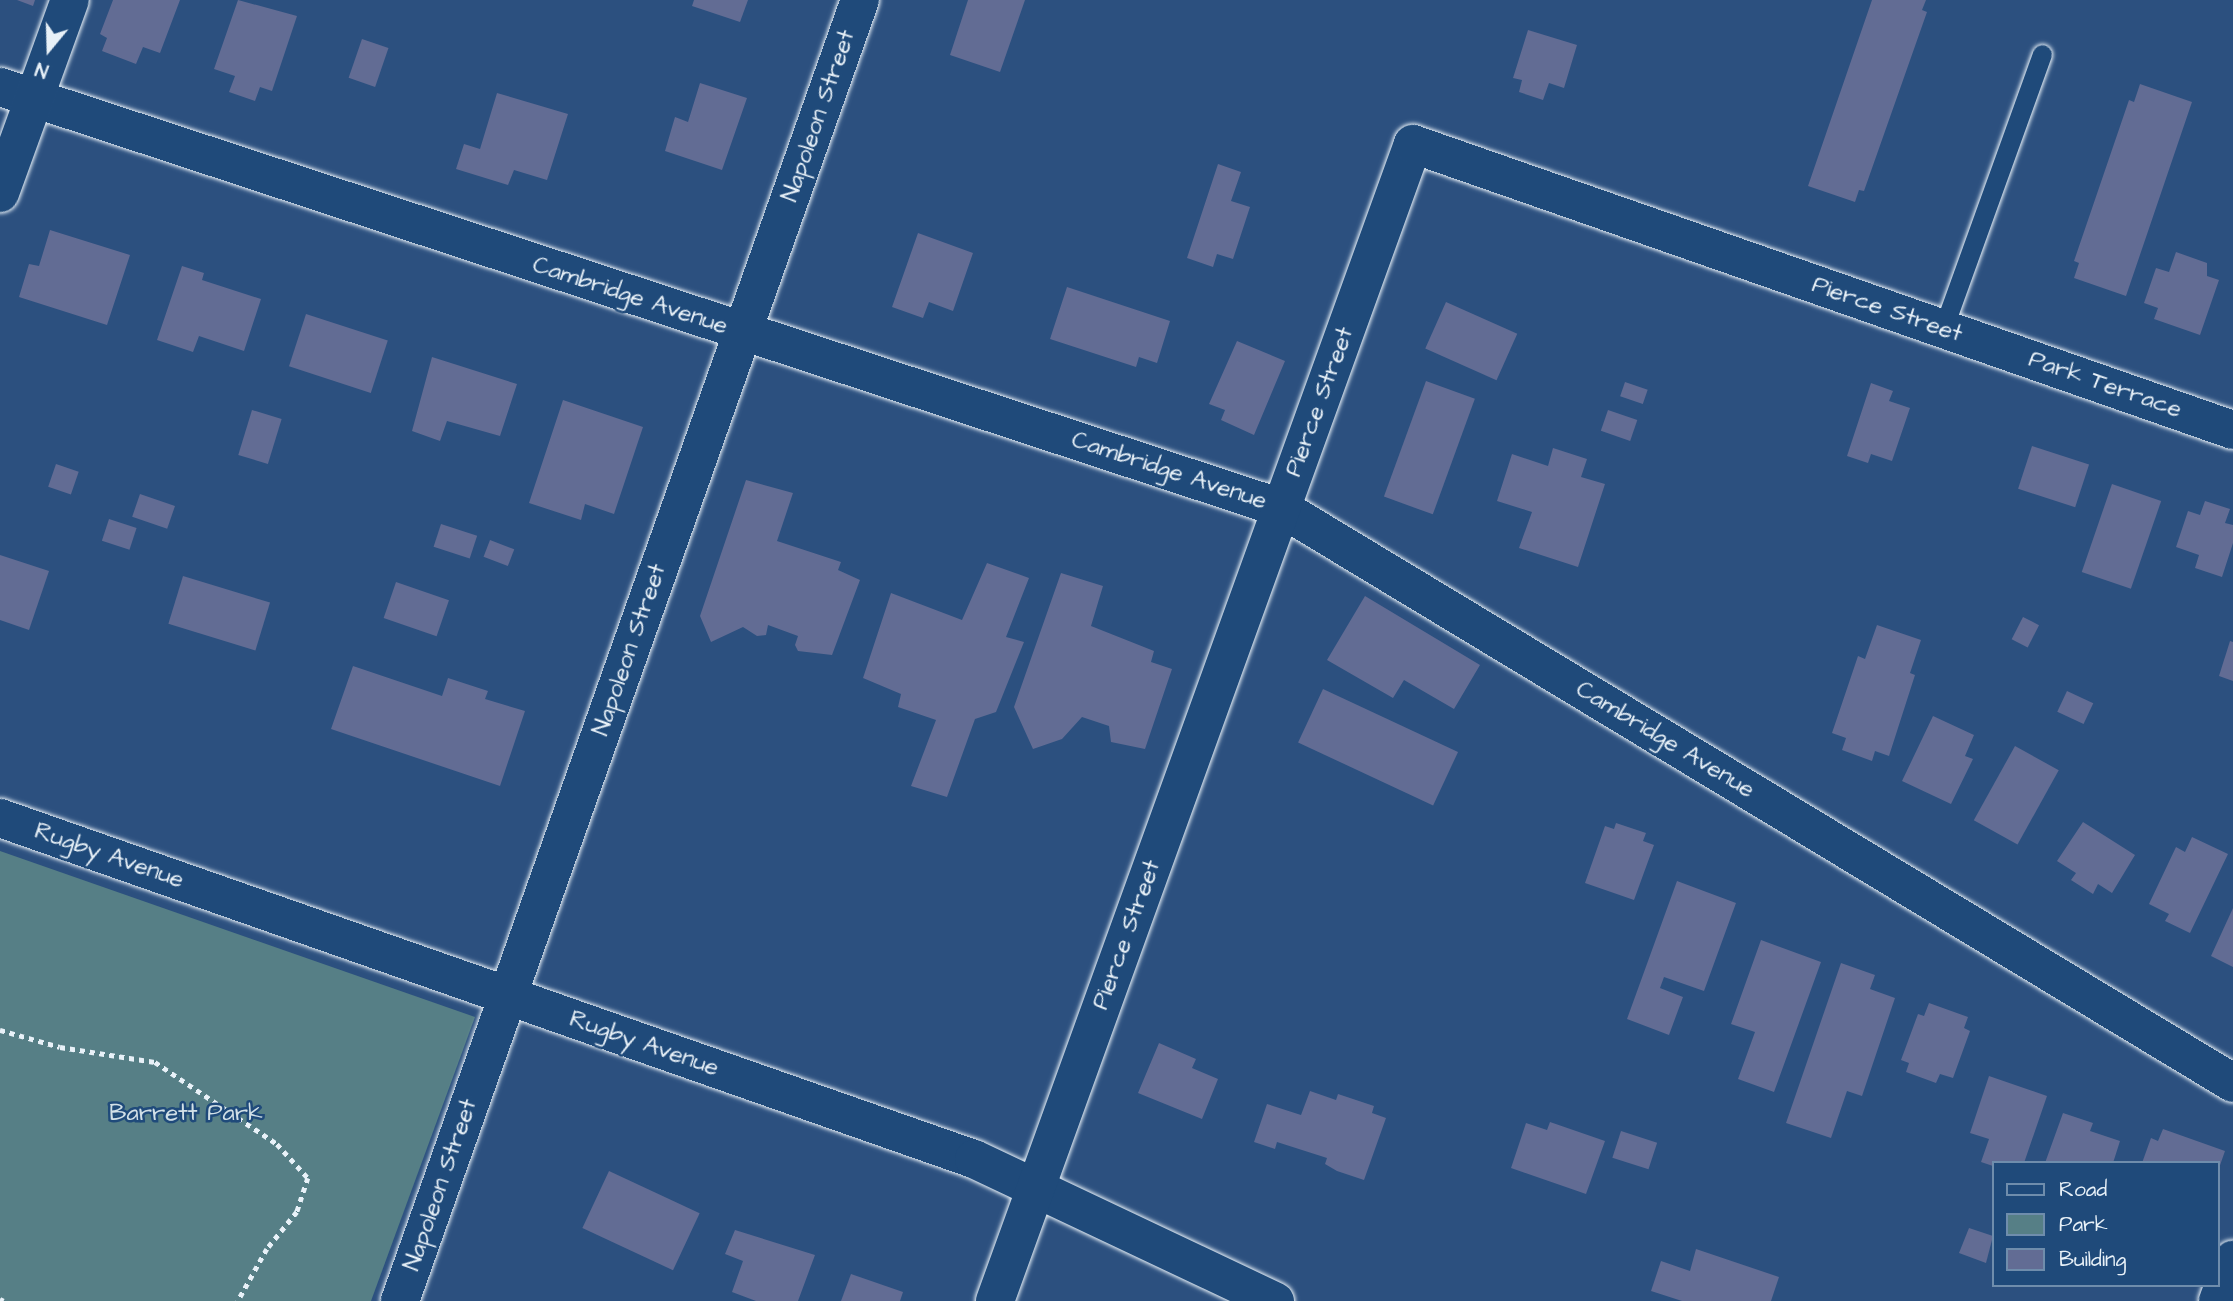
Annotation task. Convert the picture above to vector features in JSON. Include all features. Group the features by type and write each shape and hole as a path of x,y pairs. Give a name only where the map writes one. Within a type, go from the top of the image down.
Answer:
{"street":[{"path":"0,193 17,93 70,0"},
{"name":"Napoleon Street","path":"400,1301 860,0"},
{"name":"Cambridge Avenue","path":"17,93 742,334 1281,508 2233,1083"},
{"name":"Pierce Street","path":"995,1301 1413,144 1960,335"},
{"name":"Park Terrace","path":"1960,335 2233,430"},
{"name":"Rugby Avenue","path":"0,818 974,1159 1275,1301"},
{"path":"2218,1301 2233,1260"}],"lane":[{"path":"1960,335 2042,54"}],"path":[{"path":"0,1030 60,1047 155,1062 277,1144 308,1178 298,1212 267,1249 239,1301"}],"green space":[{"name":"Barrett Park","path":"0,851 475,1017 371,1301 0,1301"}],"building":[{"path":"17,0 35,0 33,6"},
{"path":"113,0 180,0 160,53 143,47 136,64 102,51 107,38 100,34"},
{"path":"238,0 297,16 272,91 260,87 255,101 229,92 235,76 214,69"},
{"path":"694,0 748,0 740,22 692,6"},
{"path":"968,0 1025,0 1000,72 950,55"},
{"path":"1872,0 1926,0 1922,10 1927,12 1864,191 1859,190 1855,202 1808,186"},
{"path":"1528,30 1577,45 1564,88 1549,83 1543,100 1519,92 1522,80 1513,78"},
{"path":"362,39 388,48 375,87 349,78"},
{"path":"700,83 747,98 722,170 665,151 675,117 688,122"},
{"path":"2140,84 2192,102 2126,296 2074,278 2079,263 2074,261 2129,100 2134,102"},
{"path":"497,93 568,114 547,180 514,170 508,185 456,169 464,144 480,149"},
{"path":"1218,164 1241,172 1231,201 1250,207 1233,259 1217,254 1213,267 1187,258"},
{"path":"50,230 130,255 107,325 19,297 29,264 39,266"},
{"path":"918,233 973,253 953,311 929,302 923,318 892,307"},
{"path":"2176,252 2207,263 2207,276 2219,280 2200,335 2154,319 2158,308 2144,303 2156,268 2169,272"},
{"path":"182,266 204,273 202,280 261,299 244,351 199,336 193,352 157,340"},
{"path":"1067,287 1170,321 1157,363 1139,357 1136,367 1050,339"},
{"path":"1446,302 1517,334 1497,380 1425,349"},
{"path":"306,314 388,341 371,393 289,366"},
{"path":"1237,341 1285,361 1254,435 1221,420 1225,410 1209,404"},
{"path":"432,357 517,384 500,436 447,421 440,441 412,431"},
{"path":"1426,381 1475,399 1433,514 1384,497"},
{"path":"1625,382 1648,390 1643,404 1620,396"},
{"path":"1871,383 1893,391 1889,401 1910,408 1892,461 1871,454 1868,463 1847,456"},
{"path":"563,400 643,427 614,514 585,504 581,520 529,503"},
{"path":"252,410 282,419 268,464 238,455"},
{"path":"1608,410 1637,420 1630,441 1601,431"},
{"path":"2032,446 2089,465 2075,507 2018,489"},
{"path":"1553,448 1587,459 1581,477 1605,484 1578,567 1519,548 1532,512 1497,501 1512,454 1548,466"},
{"path":"56,464 79,472 71,495 48,487"},
{"path":"746,480 793,493 777,541 841,562 838,570 860,580 832,655 798,651 795,645 798,636 768,625 766,635 757,636 743,627 711,642 700,616"},
{"path":"2112,484 2161,501 2131,589 2082,572"},
{"path":"140,494 175,506 167,529 132,517"},
{"path":"2205,501 2230,509 2225,523 2233,525 2233,543 2222,577 2195,568 2199,555 2176,547 2188,511 2200,515"},
{"path":"109,519 137,528 129,550 102,541"},
{"path":"441,524 477,536 470,559 434,547"},
{"path":"490,540 514,549 508,566 484,557"},
{"path":"0,555 49,571 29,630 0,620"},
{"path":"987,563 1029,578 1006,637 1024,642 996,712 975,719 947,797 911,786 936,720 898,707 901,694 863,678 891,593 962,620"},
{"path":"1061,573 1103,586 1091,626 1154,651 1151,662 1172,669 1145,749 1111,742 1109,726 1082,717 1062,739 1033,749 1014,707"},
{"path":"183,576 270,603 255,650 168,624"},
{"path":"396,582 449,600 437,636 384,618"},
{"path":"1365,596 1480,665 1454,709 1404,680 1393,698 1327,660"},
{"path":"2023,617 2039,625 2028,647 2012,639"},
{"path":"1877,625 1921,640 1910,673 1915,675 1889,756 1875,751 1872,761 1842,750 1846,738 1832,733 1858,656 1865,659"},
{"path":"2230,641 2233,642 2233,681 2219,676"},
{"path":"353,666 442,696 448,678 488,691 485,699 525,711 500,786 331,729"},
{"path":"1323,689 1458,752 1433,805 1298,742"},
{"path":"2067,691 2093,703 2084,724 2057,712"},
{"path":"1933,716 1974,735 1965,756 1973,759 1951,804 1902,781"},
{"path":"2015,746 2059,770 2018,845 1974,820"},
{"path":"2083,822 2135,855 2112,893 2098,884 2093,894 2071,880 2076,873 2057,861"},
{"path":"1616,823 1646,833 1643,841 1654,845 1634,900 1585,883 1605,826 1614,829"},
{"path":"2192,837 2228,854 2190,933 2165,921 2169,914 2149,904 2176,847 2185,852"},
{"path":"1677,881 1736,903 1704,991 1664,977 1660,988 1683,997 1669,1035 1627,1019"},
{"path":"2233,908 2233,967 2211,956"},
{"path":"1761,940 1821,962 1774,1092 1738,1079 1755,1032 1731,1024"},
{"path":"1841,963 1875,975 1870,989 1895,998 1862,1096 1847,1091 1831,1138 1786,1123"},
{"path":"1929,1003 1968,1017 1964,1028 1970,1031 1953,1078 1940,1074 1936,1083 1906,1072 1909,1063 1901,1060 1918,1014 1924,1016"},
{"path":"1159,1043 1196,1059 1192,1068 1218,1079 1202,1119 1138,1093"},
{"path":"1989,1076 2047,1096 2025,1161 1992,1161 1992,1166 1981,1162 1989,1139 1970,1133"},
{"path":"1310,1091 1336,1100 1338,1094 1374,1106 1372,1113 1386,1118 1364,1180 1325,1164 1327,1158 1277,1142 1275,1149 1254,1142 1267,1104 1301,1115"},
{"path":"2063,1113 2093,1123 2090,1131 2120,1141 2114,1161 2046,1161"},
{"path":"1550,1122 1605,1141 1586,1194 1511,1168 1526,1123 1547,1130"},
{"path":"2163,1129 2225,1151 2219,1168 2219,1161 2143,1161 2151,1138 2158,1141"},
{"path":"1621,1131 1657,1143 1648,1169 1612,1158"},
{"path":"609,1171 700,1213 673,1270 582,1228"},
{"path":"1969,1228 1992,1236 1986,1263 1959,1253"},
{"path":"735,1230 815,1255 798,1301 756,1301 732,1292 743,1261 725,1254"},
{"path":"1696,1249 1779,1277 1771,1301 1682,1301 1651,1291 1661,1261 1690,1271"},
{"path":"851,1274 903,1292 900,1301 841,1301"}]}
